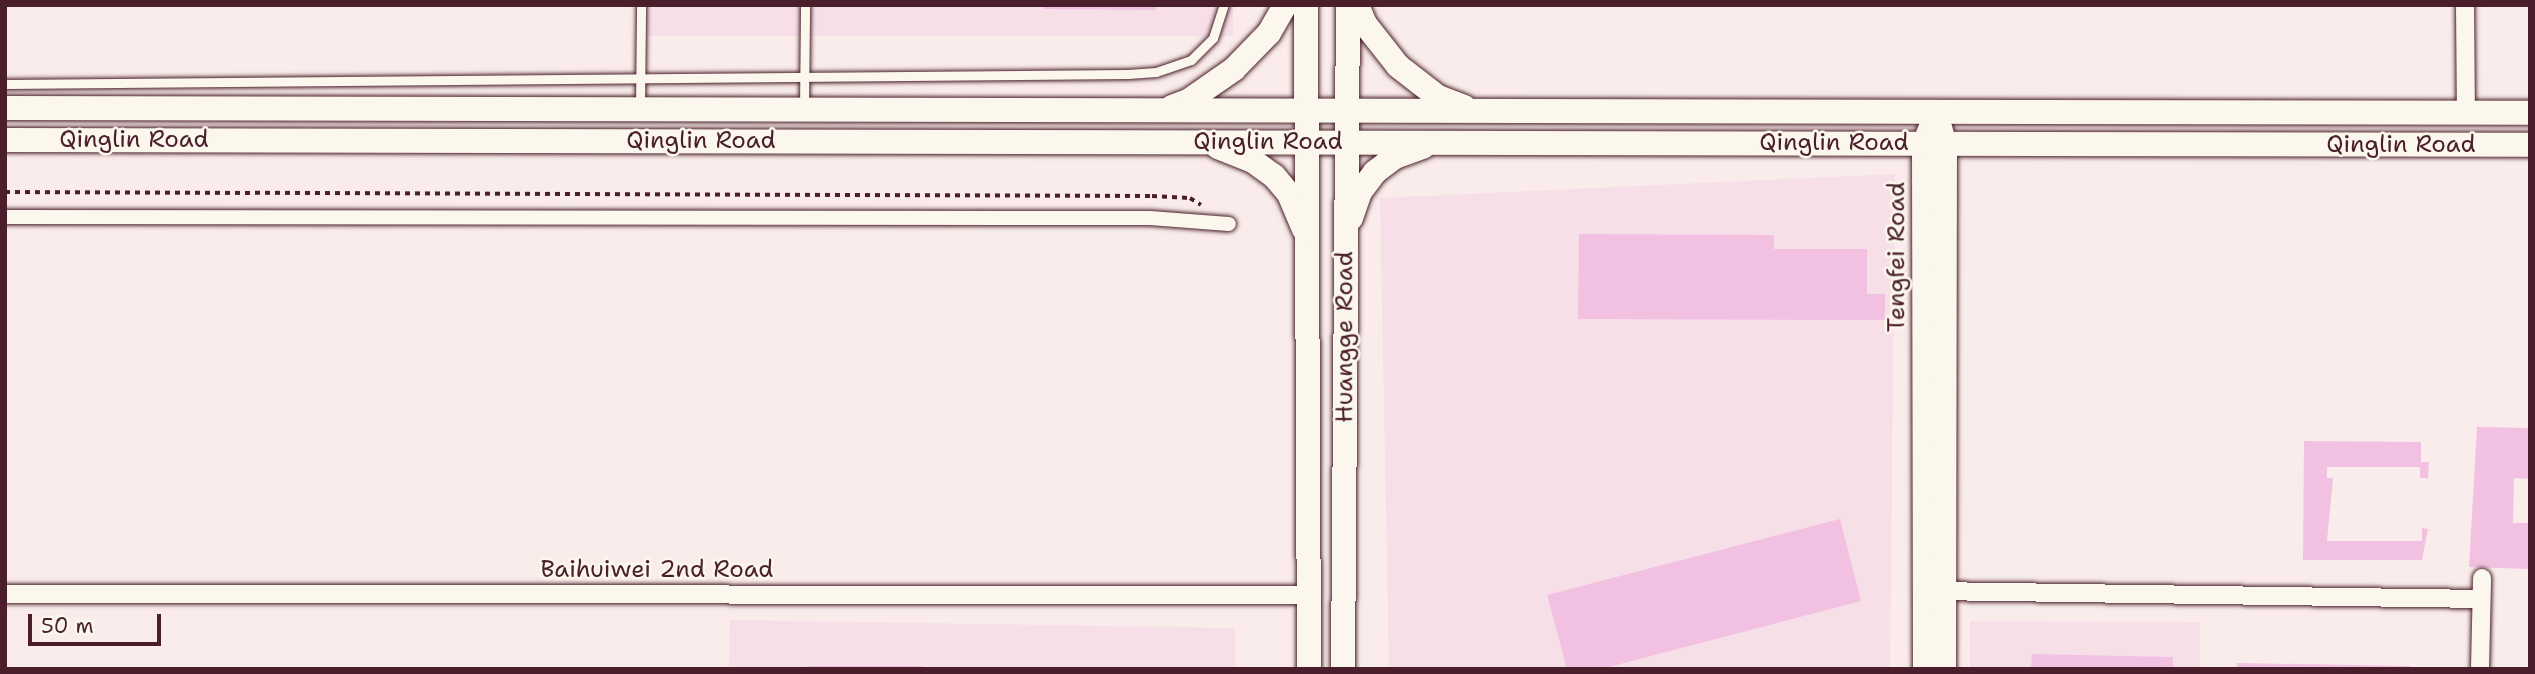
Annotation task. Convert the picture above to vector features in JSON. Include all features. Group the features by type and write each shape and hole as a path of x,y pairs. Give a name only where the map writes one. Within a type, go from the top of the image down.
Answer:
{"main road":[{"path":"1161,110 1188,101 1234,69 1269,33 1285,5"},
{"name":"Huangge Road","path":"1306,5 1309,669"},
{"name":"Huangge Road","path":"1343,669 1348,5"},
{"path":"1357,5 1381,48 1415,82 1438,97 1482,111"},
{"name":"Qinglin Road","path":"5,108 2530,113"},
{"path":"1006,110 1006,142"},
{"name":"Qinglin Road","path":"5,140 2530,145"},
{"path":"1197,142 1226,149 1274,176 1301,219 1308,243"},
{"path":"1346,243 1360,192 1375,172 1395,157 1448,143"}],"street":[{"path":"2465,5 2466,113"},
{"path":"122,140 123,108"},
{"name":"Tengfei Road","path":"1924,669 1934,591 1935,112"},
{"path":"5,217 1150,218 1229,224"},
{"path":"2480,669 2482,578"},
{"path":"1934,591 2482,598"},
{"name":"Tengfei Road","path":"1934,591 1944,669"},
{"name":"Baihuiwei 2nd Road","path":"5,594 1309,595"}],"lane":[{"path":"640,110 641,5"},
{"path":"804,110 805,5"},
{"path":"5,84 1156,72 1191,60 1213,38 1224,5"}],"path":[{"path":"5,192 1153,196 1190,198 1229,224"}],"shaded area":[{"path":"647,5 1233,5 1233,36 648,36"},
{"path":"1895,174 1890,669 1389,669 1380,198"},
{"path":"730,620 1235,628 1235,669 729,669"},
{"path":"1970,621 2200,622 2200,669 1970,669"}],"building":[{"path":"1044,5 1156,5 1156,10 1044,9"},
{"path":"1579,234 1774,235 1774,249 1867,249 1867,294 1885,294 1885,320 1578,319"},
{"path":"2477,427 2530,428 2530,479 2514,478 2513,523 2530,523 2530,569 2469,567"},
{"path":"2304,441 2421,442 2421,462 2429,462 2428,478 2420,478 2420,467 2327,467 2327,478 2333,478 2327,541 2422,541 2422,528 2428,529 2422,560 2303,560"},
{"path":"1840,519 1861,601 1601,669 1567,669 1547,595"},
{"path":"2032,654 2173,657 2173,669 2031,669"},
{"path":"2237,663 2410,666 2410,669 2237,669"},
{"path":"807,666 922,666 922,669 805,669"}]}
